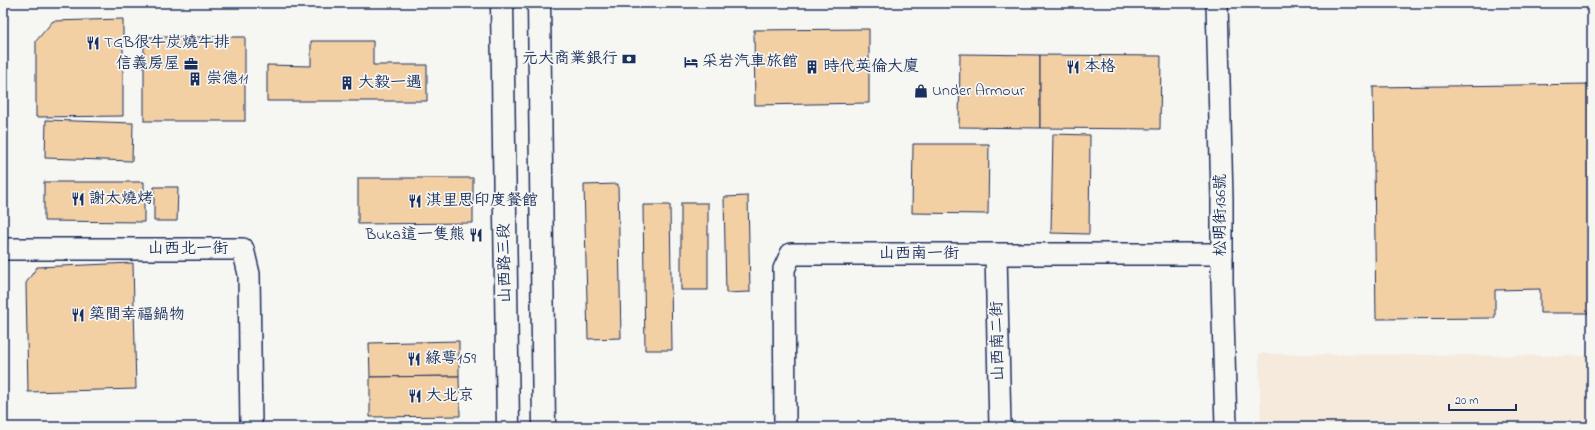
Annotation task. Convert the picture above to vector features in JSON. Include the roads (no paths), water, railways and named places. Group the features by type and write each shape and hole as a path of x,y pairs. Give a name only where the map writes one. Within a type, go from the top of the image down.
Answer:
{"street":[{"name":"山西路三段","path":"502,3 508,427"},
{"path":"539,3 544,427"},
{"name":"松明街136號","path":"1217,3 1226,427"},
{"name":"山西北一街","path":"3,249 243,250 249,274 251,427"},
{"name":"山西南一街","path":"785,427 784,269 791,254 1222,254"},
{"name":"山西南二街","path":"996,254 1000,427"}],"place":[{"name":"TGB很牛炭燒牛排","path":"93,43"},
{"name":"元大商業銀行","path":"629,59"},
{"name":"采岩汽車旅館","path":"691,62"},
{"name":"信義房屋","path":"191,64"},
{"name":"時代英倫大廈","path":"812,67"},
{"name":"本格","path":"1073,67"},
{"name":"崇德11","path":"195,79"},
{"name":"大毅一遇","path":"347,83"},
{"name":"Under Armour","path":"921,91"},
{"name":"謝太燒烤","path":"78,199"},
{"name":"淇里思印度餐館","path":"415,201"},
{"name":"Buka這一隻熊","path":"476,235"},
{"name":"築間幸福鍋物","path":"78,315"},
{"name":"綠萼159","path":"414,359"},
{"name":"大北京","path":"415,396"}]}
